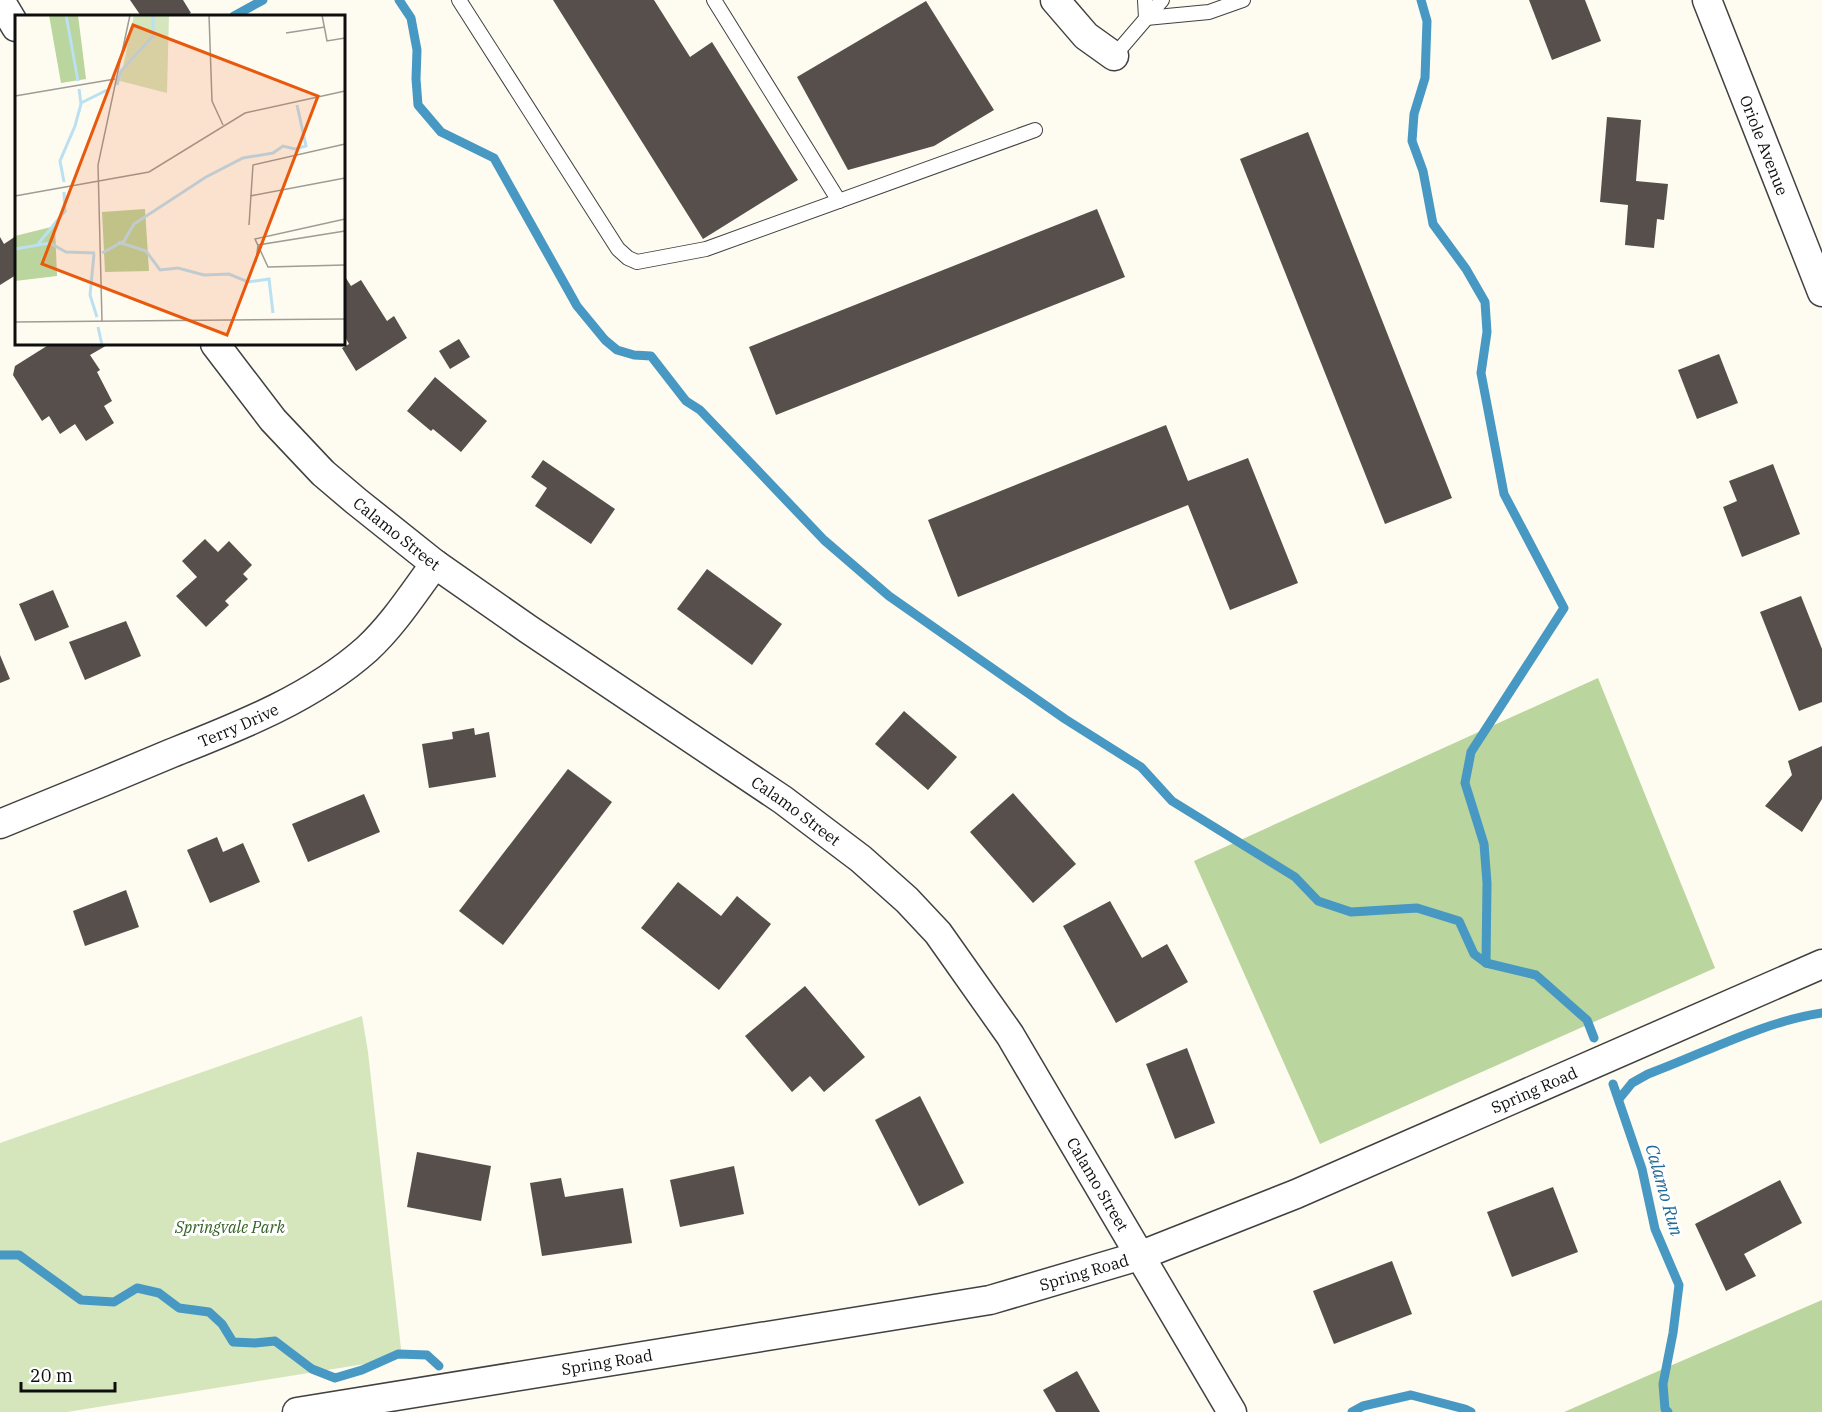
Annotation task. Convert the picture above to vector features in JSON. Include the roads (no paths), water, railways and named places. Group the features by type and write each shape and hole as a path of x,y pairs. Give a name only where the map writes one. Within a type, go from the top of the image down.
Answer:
{"street":[{"path":"0,0 15,25"},
{"path":"1055,0 1086,36 1114,56"},
{"name":"Oriole Avenue","path":"1707,0 1822,292"},
{"name":"Calamo Street","path":"216,345 273,420 323,473 435,564 783,800 861,859 907,900 938,933 1010,1035 1232,1412"},
{"name":"Terry Drive","path":"0,824 207,739 273,709 310,689 349,664 374,642 435,564"},
{"name":"Spring Road","path":"297,1412 413,1403 990,1300 1139,1256 1296,1194 1822,964"}],"lane":[{"path":"459,0 618,249 637,262 706,249 1035,130"},
{"path":"714,0 839,201"},
{"path":"1145,0 1146,18"},
{"path":"1114,56 1162,0"},
{"path":"1146,18 1209,12 1243,0"}],"waterway":[{"path":"236,15 263,0"},
{"path":"399,0 411,18 417,50 418,105 441,132 494,158 577,306 605,340 617,350 634,355 651,356 686,401 700,410 824,540 889,596 1065,719 1141,767 1172,801 1295,877 1318,901 1351,912 1417,908 1459,921 1474,954 1486,963 1536,975 1587,1020 1594,1038"},
{"path":"1421,0 1427,21 1425,78 1414,114 1412,141 1423,171 1433,224 1466,269 1485,302 1487,332 1481,373 1504,494 1564,608 1471,752 1465,783 1484,844 1487,883 1486,963"},
{"path":"1619,1099 1632,1083 1648,1074 1778,1023 1822,1013"},
{"name":"Calamo Run","path":"1613,1084 1642,1169 1655,1229 1679,1285 1663,1384 1665,1409 1668,1412"},
{"path":"0,1255 19,1255 81,1300 114,1302 137,1288 159,1293 179,1308 209,1312 222,1324 233,1342 275,1341 312,1369 335,1378 362,1370 398,1354 427,1355 439,1366"},
{"path":"1352,1412 1363,1406 1411,1395 1471,1412"}],"park label":[{"name":"Springvale Park","path":"230,1227"}]}
